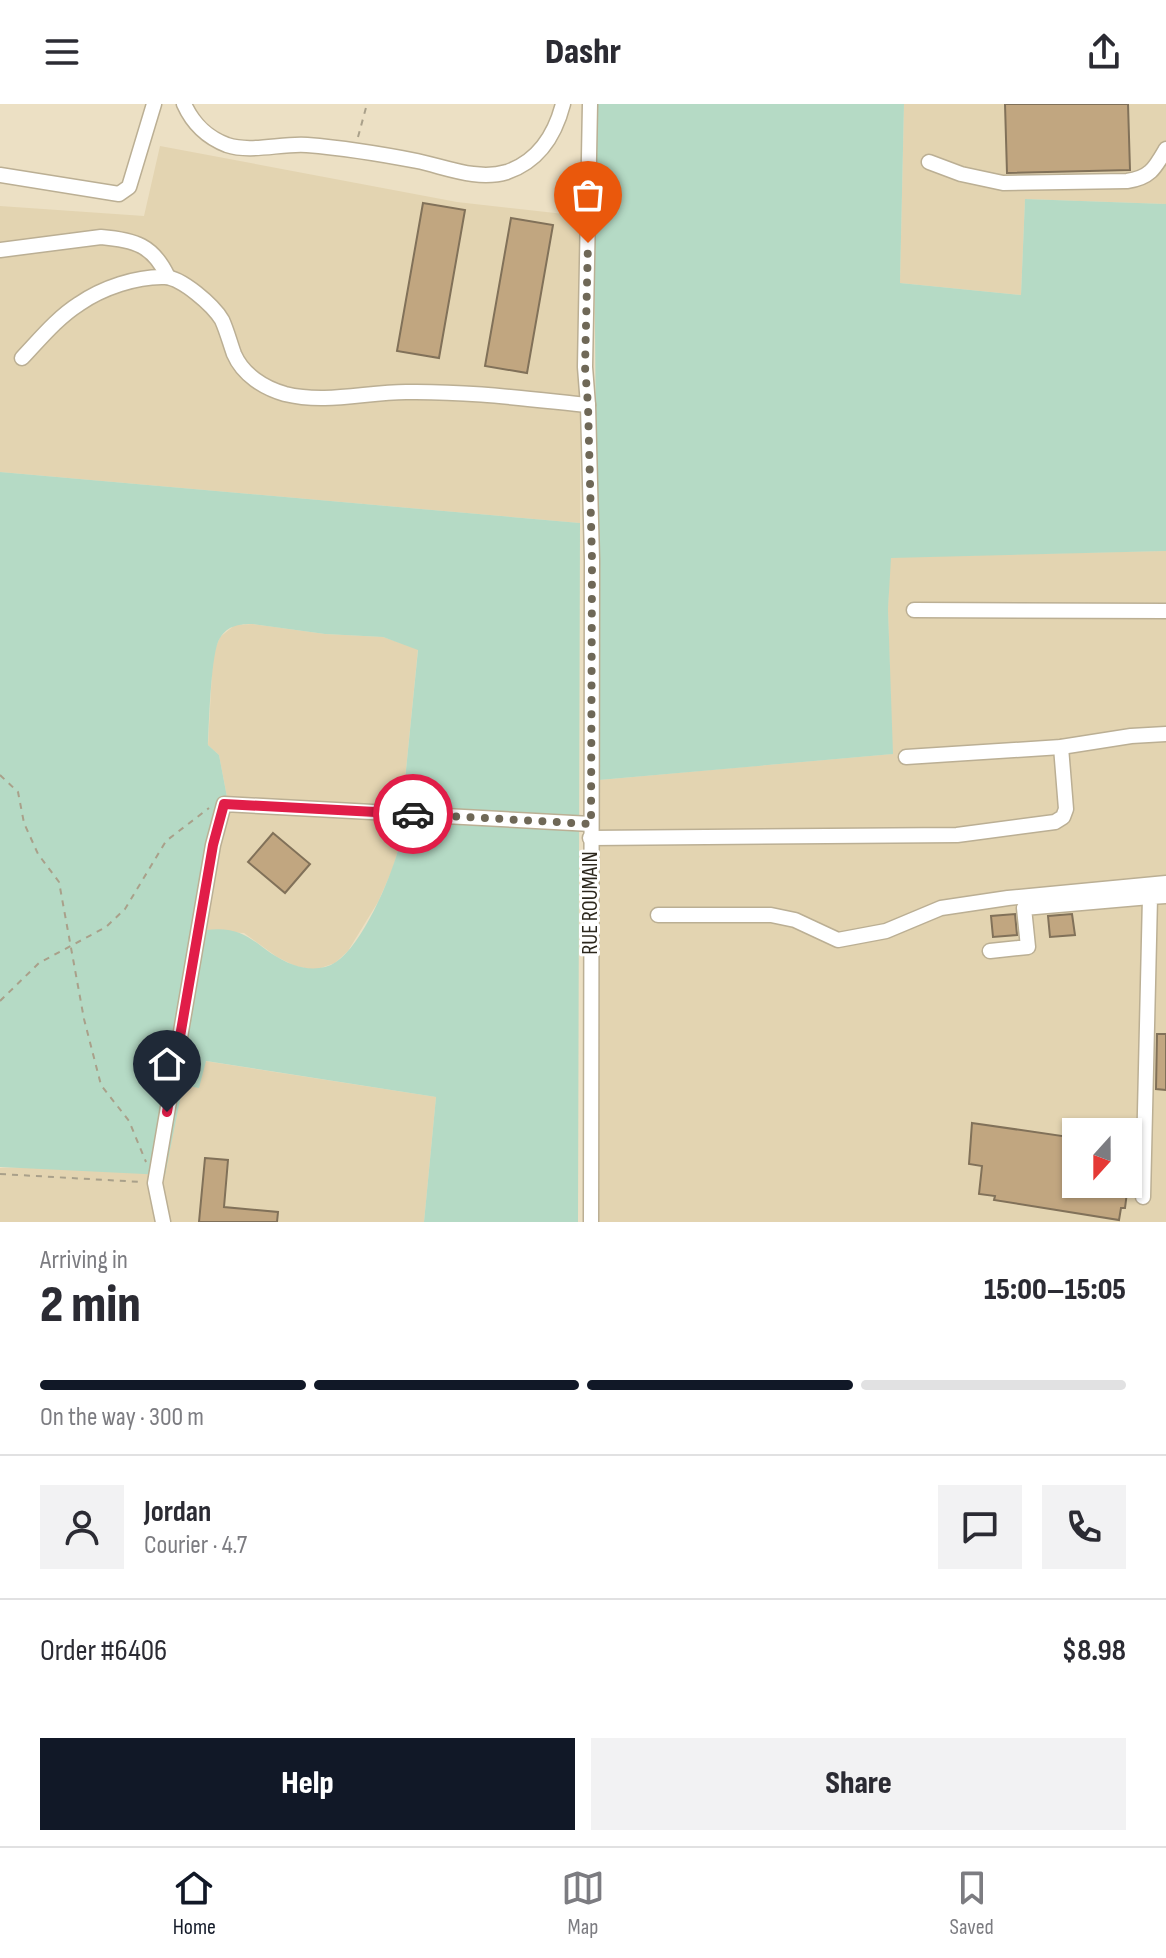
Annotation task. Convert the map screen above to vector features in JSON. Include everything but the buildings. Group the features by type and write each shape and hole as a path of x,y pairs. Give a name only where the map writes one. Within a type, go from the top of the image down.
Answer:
{"street":[{"path":"0,175 119,194 125,192 154,104"},
{"path":"184,104 200,129 213,139 231,146 304,145 356,150 468,174 488,175 505,172 536,156 558,124 563,104"},
{"name":"RUE ROUMAIN","path":"590,104 585,367 592,560 591,1222"},
{"path":"929,162 961,174 1003,183 1127,181 1143,179 1154,171 1166,149"},
{"path":"0,250 101,237 129,241 155,253 168,277 198,294 211,306 222,321 236,358 249,375 285,394 334,398 403,392 457,393 588,405"},
{"path":"22,358 57,320 79,304 120,285 168,277"},
{"path":"914,610 1166,611"},
{"path":"906,757 1061,747 1166,734"},
{"path":"163,1222 156,1177 213,845 224,804 590,831 957,835 1055,822 1063,817 1066,809 1061,747"},
{"path":"658,915 771,915 795,920 838,940 886,931 941,908 1008,898 1166,883"},
{"path":"990,951 1028,947 1024,908 1166,896"},
{"path":"1143,1197 1150,897"}],"path":[{"path":"356,150 367,104"},
{"path":"0,775 18,792 24,823 38,854 59,882 84,1019 101,1085 129,1121 156,1177"},
{"path":"0,1001 39,963 106,927 125,909 166,841 210,807 223,809"},
{"path":"0,1174 156,1177"}],"shaded area":[{"path":"904,104 1166,104 1166,204 1025,199 1021,295 900,283"},
{"path":"160,146 457,202 582,216 580,523 0,472 0,206 144,216"},
{"path":"1166,551 1166,1222 593,1222 599,780 892,754 888,609 890,557"},
{"path":"253,624 325,634 383,637 418,649 398,850 393,868 378,902 348,951 335,963 315,970 295,966 277,957 244,933 206,931 227,797 219,755 208,745 213,654 220,637 235,625"},
{"path":"205,1061 436,1097 424,1222 0,1222 0,1168 26,1167 184,1084"}],"green space":[{"path":"593,104 904,104 900,283 1021,295 1025,199 1166,204 1166,551 891,558 888,609 893,754 599,780"},
{"path":"0,472 580,523 578,1222 424,1222 436,1097 206,1061 199,1088 183,1085 165,1175 0,1167","holes":["253,624 325,634 383,637 418,650 398,850 394,863 374,911 356,942 336,962 326,967 310,968 281,960 234,931 206,930 227,797 219,755 208,745 209,722 214,657 220,638 227,630"]}],"way so far":[{"path":"413,814 591,824 592,560 585,367 588,243"}],"route":[{"path":"167,1112 213,845 224,804 413,814"}]}
